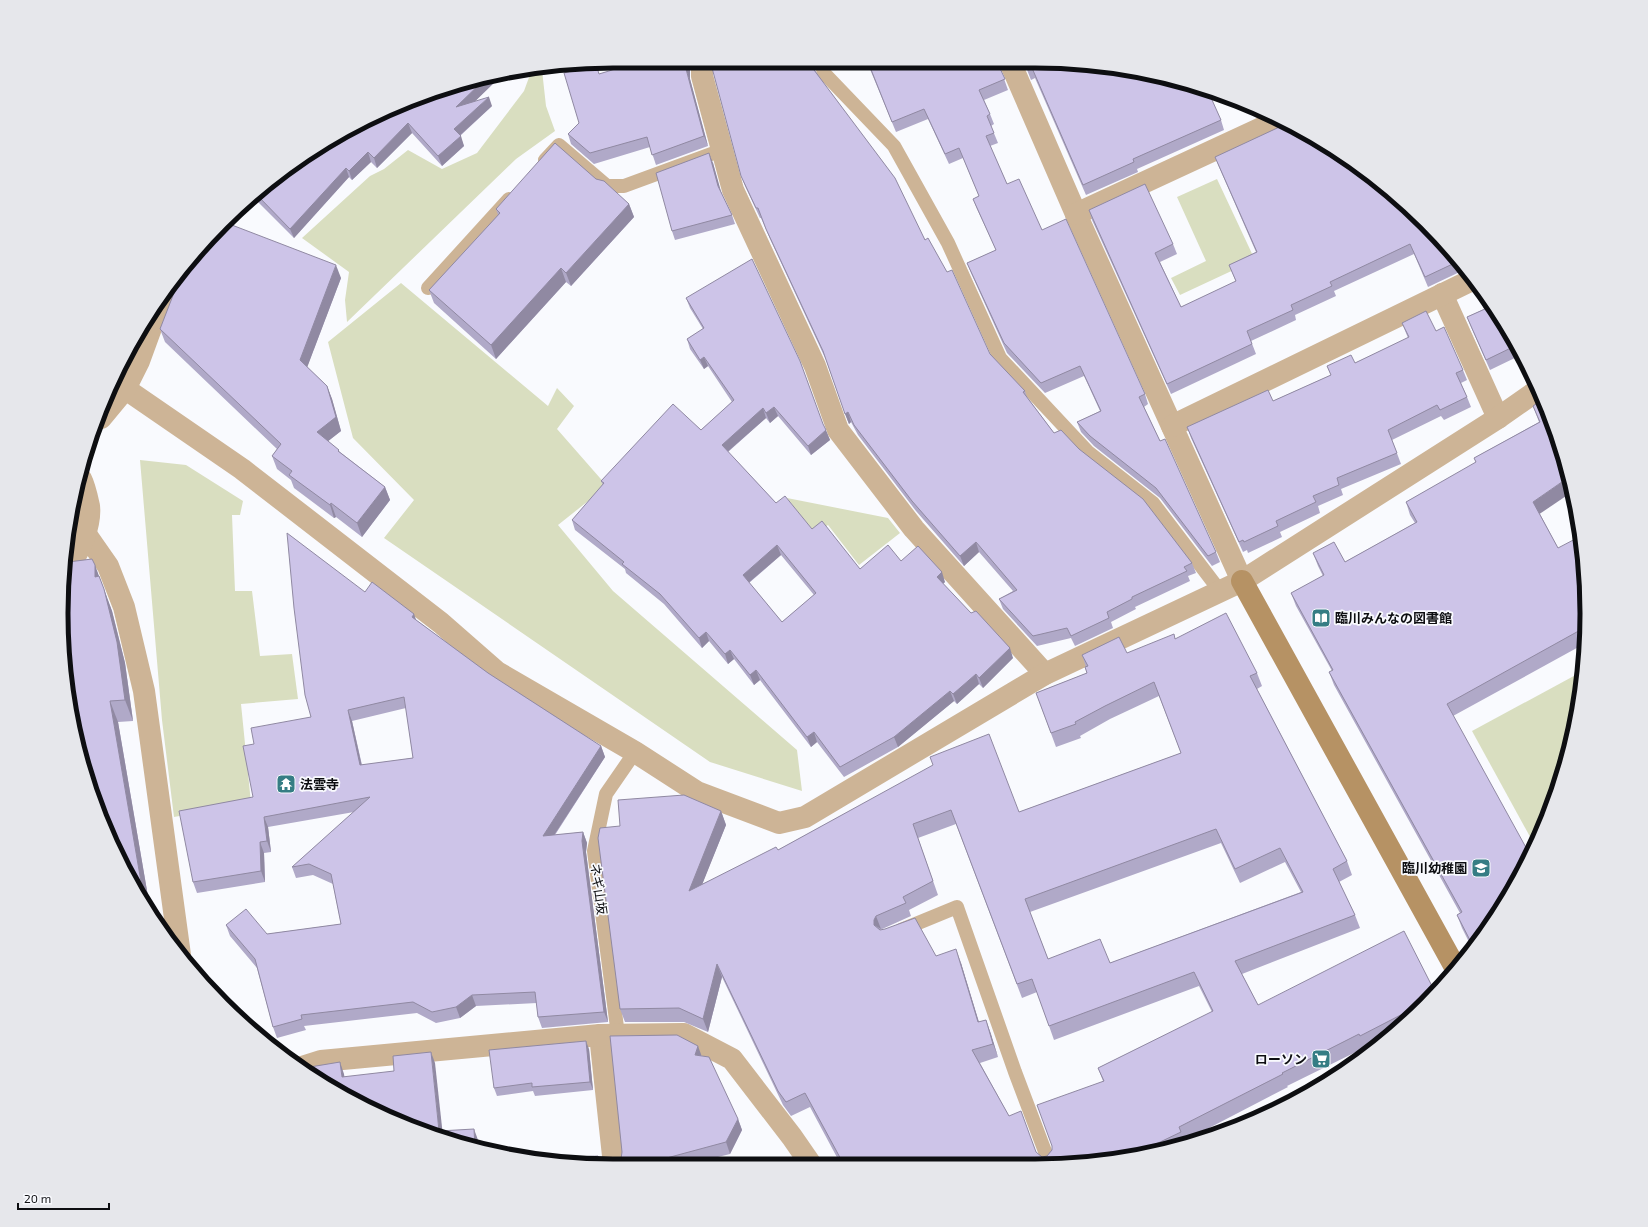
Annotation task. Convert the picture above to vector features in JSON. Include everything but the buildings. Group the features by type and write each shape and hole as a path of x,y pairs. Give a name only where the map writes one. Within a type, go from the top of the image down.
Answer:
{"street":[{"path":"702,68 702,76 732,190 815,366 838,430 914,529 1045,674"},
{"path":"1013,68 1076,214 1242,582 1453,963"},
{"path":"1076,214 1275,123"},
{"path":"1172,426 1468,282"},
{"path":"1442,294 1498,418"},
{"path":"154,320 139,361 119,385 242,469 441,623 497,672 635,752 697,792 779,823 805,817 1045,674 1242,582 1498,418 1533,393"},
{"path":"71,562 74,559 86,533 89,508 83,487"},
{"path":"86,533 108,566 124,607 144,690 178,942"},
{"path":"308,1065 321,1061 609,1035 684,1034 732,1059 807,1159"},
{"path":"609,1035 614,1159"}],"lane":[{"path":"823,68 824,73 894,146 948,243 1000,358 1088,452 1153,503 1220,592"},
{"path":"538,168 559,145 607,186 624,186 722,150"},
{"path":"428,288 517,191"},
{"name":"ネギ山坂","path":"609,1035 594,852 606,794 635,752"},
{"path":"887,935 957,907 1012,1064 1048,1159"}],"green space":[{"path":"542,73 546,106 555,131 516,159 347,322 345,300 349,272 302,238 370,176 384,169 408,150 442,169 477,153 524,91 530,75"},
{"path":"1217,179 1255,260 1180,295 1171,278 1206,261 1177,197"},
{"path":"401,283 548,406 557,388 574,406 557,429 607,486 558,525 613,591 797,750 802,791 710,762 384,538 414,500 353,438 328,342"},
{"path":"140,460 186,465 243,501 240,515 232,515 235,591 252,591 260,656 292,654 298,699 241,704 251,803 174,817 162,720"},
{"path":"787,498 888,518 900,533 859,565 828,525 815,534"},
{"path":"1576,675 1570,720 1561,755 1551,789 1531,839 1472,731"}],"place":[{"name":"臨川みんなの図書館","path":"1321,618"},
{"name":"法雲寺","path":"286,784"},
{"name":"臨川幼稚園","path":"1481,868"},
{"name":"ローソン","path":"1321,1059"}]}
